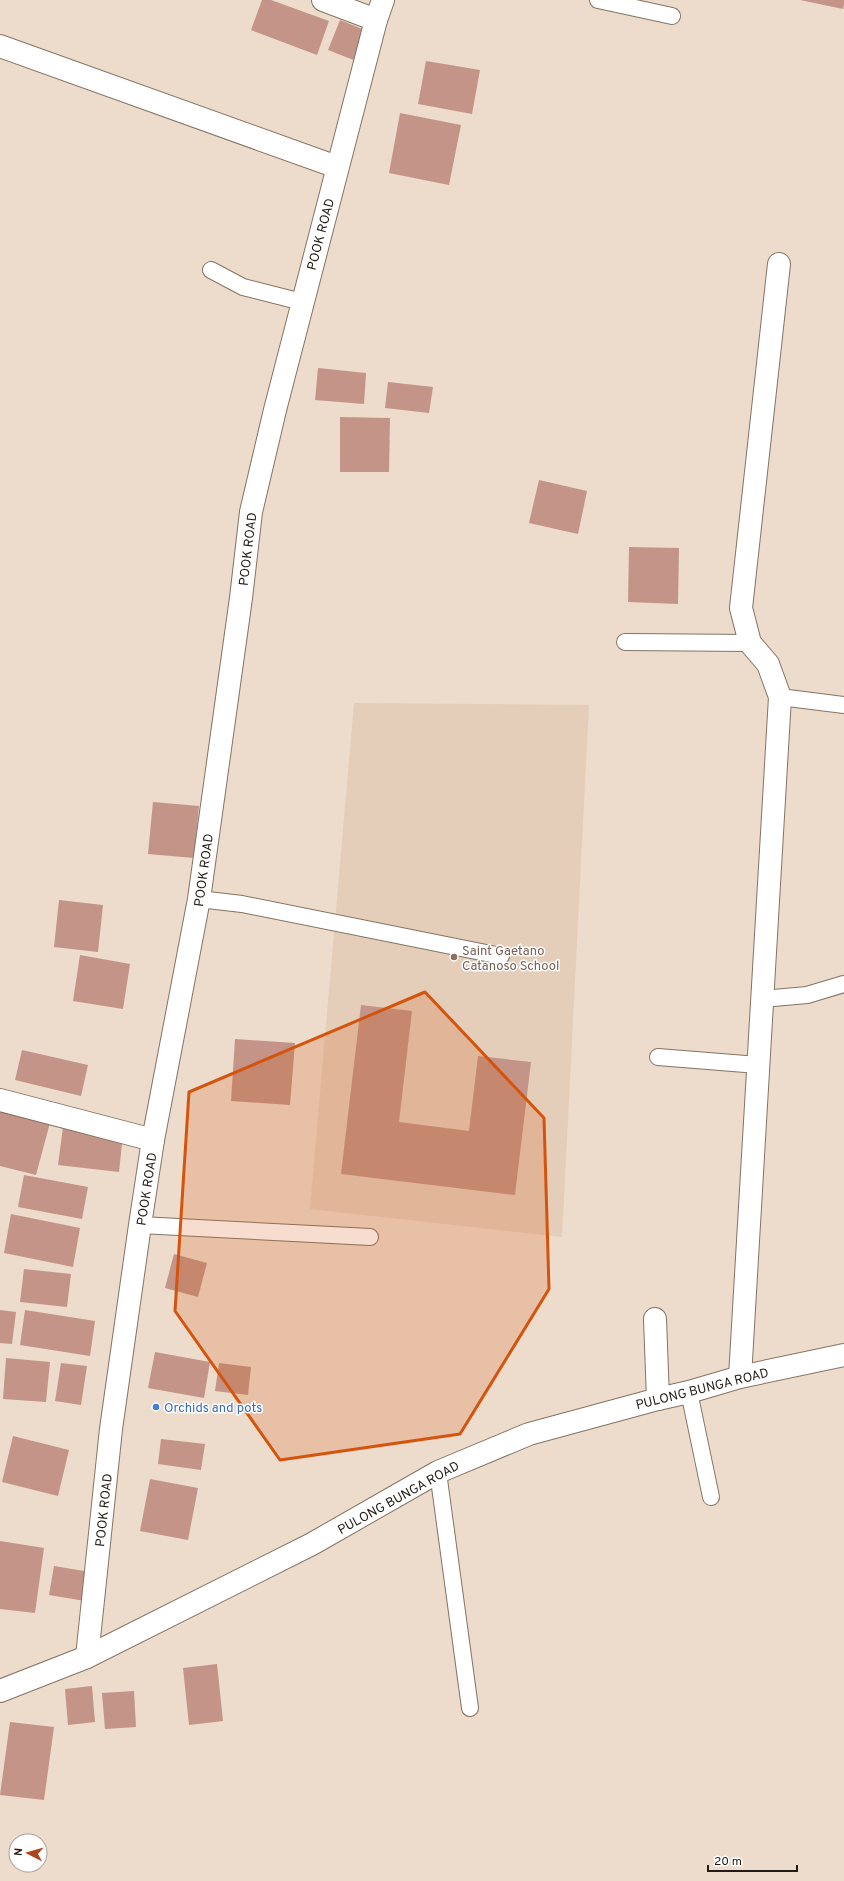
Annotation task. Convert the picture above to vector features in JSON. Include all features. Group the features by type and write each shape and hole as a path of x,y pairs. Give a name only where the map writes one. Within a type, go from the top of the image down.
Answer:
{"main road":[{"path":"323,0 376,20"},
{"name":"POOK ROAD","path":"87,1657 111,1430 140,1225 153,1140 199,899 242,598 251,512 302,302 376,20 383,0"},
{"path":"0,46 337,167"},
{"path":"740,1377 780,697 768,664 750,643 741,608 779,264"},
{"path":"0,1100 153,1140"},
{"path":"655,1319 658,1399"},
{"name":"PULONG BUNGA ROAD","path":"87,1657 312,1544 438,1472 529,1434 740,1377 844,1355"},
{"path":"0,1691 87,1657"}],"lane":[{"path":"598,0 672,16"},
{"path":"211,270 243,287 302,302"},
{"path":"625,642 750,643"},
{"path":"780,697 844,705"},
{"path":"199,899 242,904 500,956"},
{"path":"762,999 807,995 844,984"},
{"path":"658,1057 758,1065"},
{"path":"140,1225 370,1237"},
{"path":"689,1392 711,1497"},
{"path":"438,1472 470,1708"}],"highlighted area":[{"path":"425,992 544,1118 549,1289 460,1434 280,1460 175,1311 189,1092"}],"shaded area":[{"name":"Saint Gaetano Catanoso School","path":"354,703 589,705 562,1237 310,1209"}],"building":[{"path":"262,0 271,0 329,21 317,55 251,30"},
{"path":"800,0 844,0 844,4 843,9"},
{"path":"340,20 367,31 356,61 328,50"},
{"path":"426,61 480,70 472,114 418,104"},
{"path":"400,113 461,125 449,185 389,173"},
{"path":"318,368 366,373 364,404 315,400"},
{"path":"388,382 433,387 429,413 385,408"},
{"path":"340,417 390,418 389,472 340,472"},
{"path":"539,480 587,491 578,534 529,523"},
{"path":"629,547 679,548 678,604 628,602"},
{"path":"153,802 199,806 194,858 148,854"},
{"path":"59,900 103,905 98,952 54,947"},
{"path":"80,955 130,964 123,1009 73,1001"},
{"path":"361,1005 412,1011 399,1122 469,1131 478,1056 531,1062 515,1195 341,1174"},
{"path":"235,1039 295,1043 290,1105 231,1101"},
{"path":"22,1050 88,1065 81,1096 15,1080"},
{"path":"0,1105 51,1119 36,1175 0,1166"},
{"path":"63,1127 123,1134 119,1172 58,1165"},
{"path":"24,1175 88,1187 82,1219 18,1207"},
{"path":"11,1214 80,1228 73,1267 4,1253"},
{"path":"174,1254 207,1263 198,1297 165,1288"},
{"path":"24,1269 71,1274 67,1307 20,1302"},
{"path":"0,1310 16,1312 12,1344 0,1343"},
{"path":"25,1310 95,1321 90,1356 20,1345"},
{"path":"155,1352 210,1362 204,1398 148,1388"},
{"path":"6,1358 50,1362 46,1402 3,1399"},
{"path":"61,1363 87,1366 81,1405 55,1401"},
{"path":"219,1363 251,1367 248,1395 215,1391"},
{"path":"13,1436 69,1450 58,1496 2,1482"},
{"path":"161,1439 205,1444 201,1470 158,1464"},
{"path":"150,1479 198,1488 188,1540 140,1531"},
{"path":"0,1541 44,1548 35,1613 0,1609"},
{"path":"54,1566 90,1572 85,1601 49,1595"},
{"path":"217,1664 223,1721 189,1725 183,1668"},
{"path":"92,1686 95,1722 68,1725 65,1689"},
{"path":"134,1691 136,1727 105,1729 102,1693"},
{"path":"10,1722 54,1727 44,1800 0,1795"}],"place":[{"name":"Saint Gaetano Catanoso School","path":"454,957"},
{"name":"Orchids and pots","path":"156,1407"}]}
